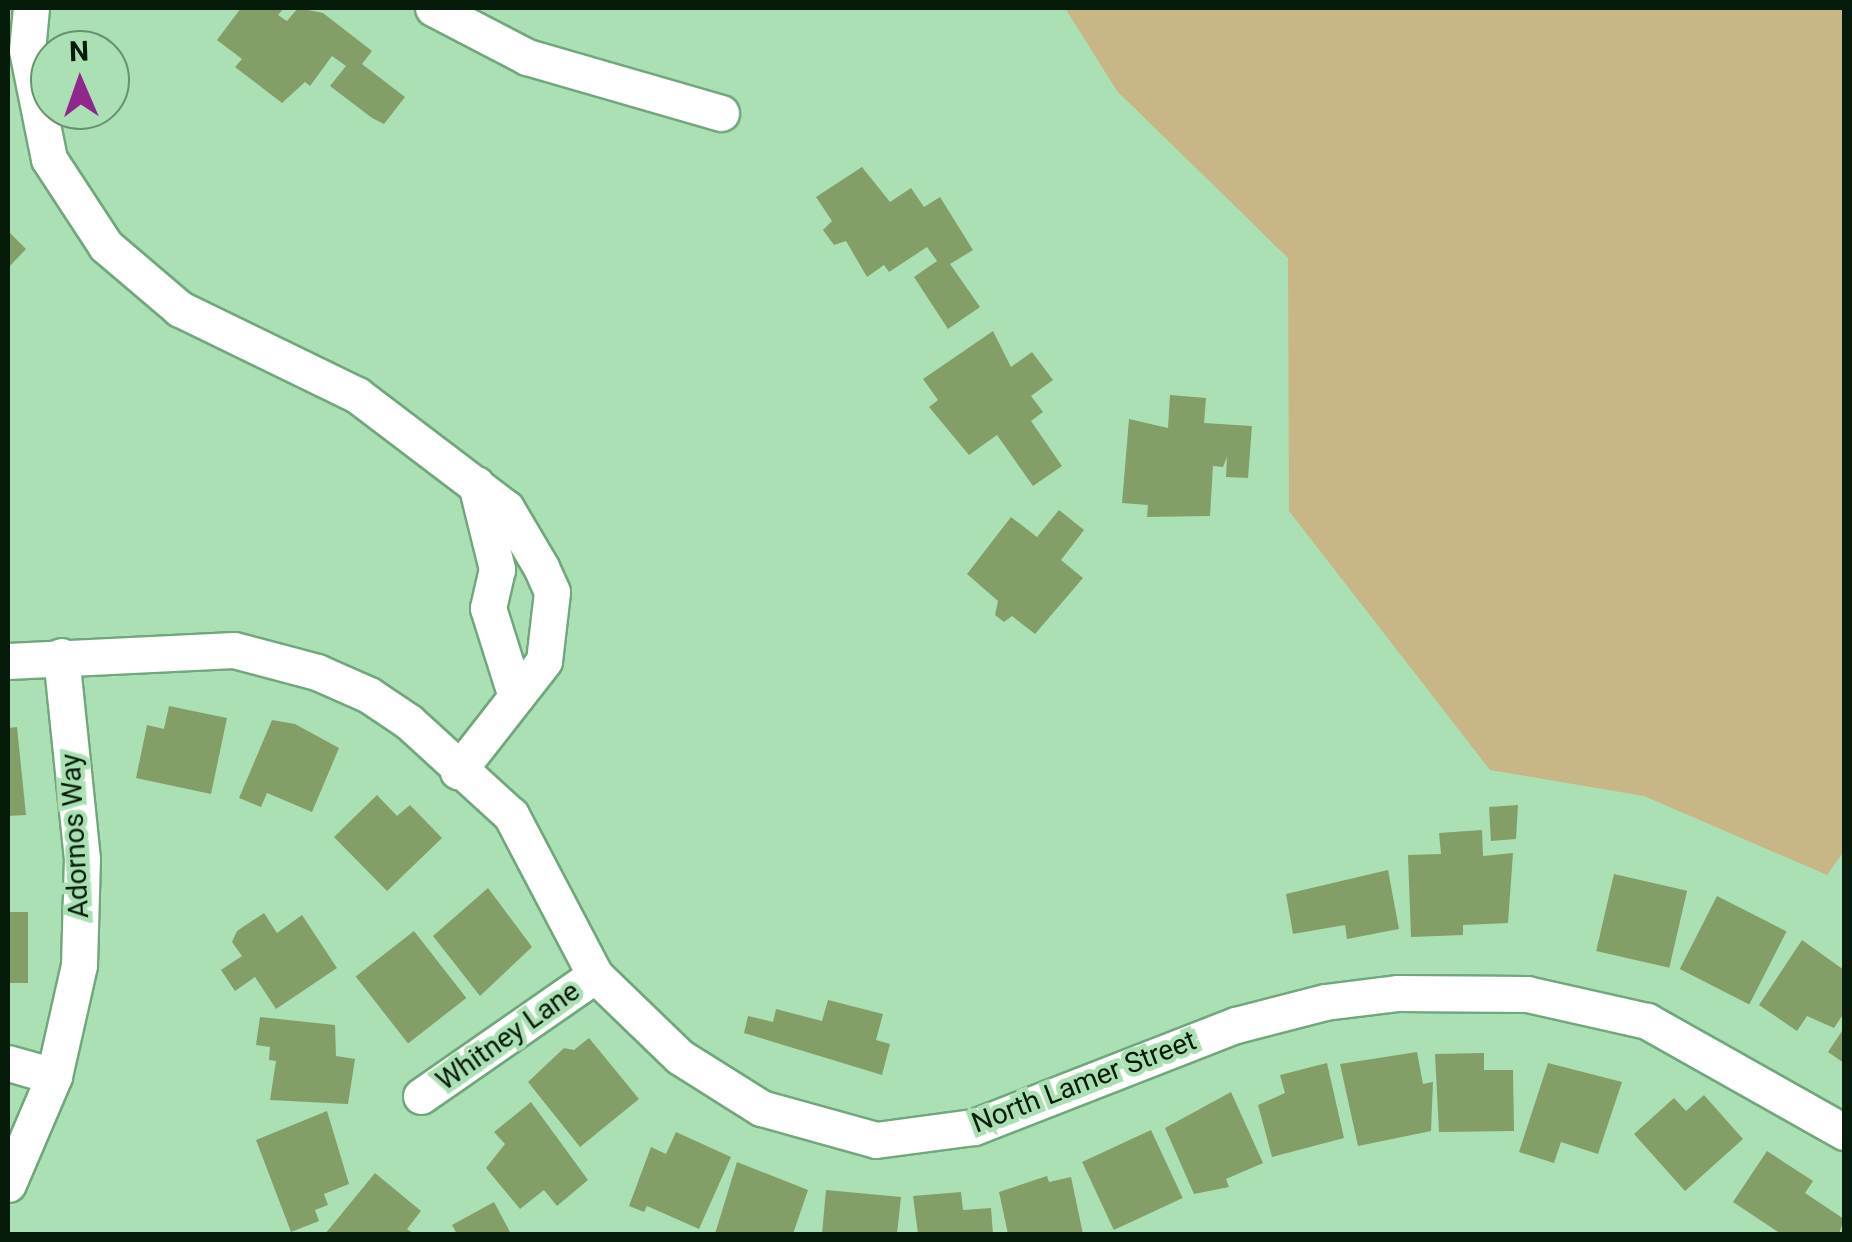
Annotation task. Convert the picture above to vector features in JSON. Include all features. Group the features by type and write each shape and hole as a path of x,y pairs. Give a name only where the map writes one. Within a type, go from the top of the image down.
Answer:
{"street":[{"path":"31,8 28,50 49,159 106,246 180,309 357,395 506,508 552,592 544,660 458,771"},
{"path":"433,8 528,57 721,113"},
{"path":"476,484 498,569 488,608 516,698"},
{"name":"North Lamer Street","path":"8,661 234,650 317,672 409,722 458,771 512,815 595,975 680,1057 761,1108 876,1140 974,1128 1236,1025 1324,1002 1398,993 1527,994 1647,1021 1844,1132"},
{"name":"Adornos Way","path":"8,1184 54,1076 79,965 82,859 61,656"},
{"name":"Whitney Lane","path":"420,1096 595,975"},
{"path":"8,1063 54,1076"}],"shaded area":[{"path":"1065,8 1844,8 1844,851 1827,875 1644,796 1490,770 1289,511 1288,258 1117,91"}],"building":[{"path":"241,8 284,8 278,15 287,21 298,8 323,13 372,51 362,64 405,97 384,124 372,118 330,86 346,66 332,56 310,86 305,82 282,103 235,67 242,59 217,40"},
{"path":"862,167 890,202 911,188 924,207 940,197 973,250 950,264 980,307 948,329 914,277 937,261 927,247 889,272 884,265 867,277 846,241 834,245 823,230 832,221 816,197"},
{"path":"8,231 26,249 8,268"},
{"path":"993,331 1011,367 1032,352 1053,380 1031,396 1043,412 1031,421 1062,466 1033,486 997,435 969,455 929,407 938,400 923,379"},
{"path":"1170,395 1206,398 1204,423 1252,426 1248,478 1226,477 1227,457 1223,467 1213,466 1210,516 1147,517 1148,505 1122,503 1129,419 1168,428"},
{"path":"1059,510 1084,530 1061,560 1083,578 1035,634 1012,616 1004,622 995,615 998,601 967,574 1011,517 1037,537"},
{"path":"169,706 227,718 211,794 136,778 147,725 164,729"},
{"path":"272,720 295,724 339,748 312,812 267,793 261,807 239,798"},
{"path":"17,727 26,815 8,816 8,728"},
{"path":"377,795 397,816 410,805 442,838 387,891 334,837"},
{"path":"1518,805 1516,839 1491,841 1489,807"},
{"path":"1482,830 1483,856 1513,853 1508,923 1463,925 1463,935 1411,937 1408,855 1441,854 1439,833"},
{"path":"1388,870 1399,929 1347,939 1345,925 1293,934 1286,894"},
{"path":"1614,874 1687,891 1669,968 1596,951"},
{"path":"488,888 532,947 480,996 433,936"},
{"path":"1717,896 1786,931 1749,1004 1680,969"},
{"path":"8,912 28,912 28,983 8,983"},
{"path":"264,913 277,933 302,915 337,968 276,1009 255,977 235,991 221,970 242,956 232,942 237,931"},
{"path":"414,931 466,998 408,1044 356,977"},
{"path":"1802,940 1844,970 1844,1013 1834,1028 1807,1016 1797,1031 1759,1005"},
{"path":"828,1000 883,1014 876,1040 890,1044 882,1075 744,1033 748,1016 773,1022 776,1009 822,1021"},
{"path":"260,1017 335,1025 336,1056 355,1059 348,1104 270,1100 276,1061 269,1060 270,1047 256,1045"},
{"path":"1844,1028 1844,1063 1828,1052"},
{"path":"589,1038 639,1099 580,1147 528,1082 564,1048 574,1050"},
{"path":"1417,1052 1423,1084 1433,1082 1431,1131 1358,1146 1340,1064"},
{"path":"1484,1053 1484,1070 1513,1070 1514,1131 1439,1132 1435,1054"},
{"path":"1327,1063 1344,1138 1272,1157 1258,1105 1285,1093 1280,1075"},
{"path":"1548,1063 1622,1082 1598,1154 1561,1142 1554,1163 1519,1152"},
{"path":"1231,1092 1263,1163 1226,1179 1229,1187 1194,1194 1165,1128"},
{"path":"1704,1095 1743,1139 1685,1191 1634,1134 1674,1098 1686,1111"},
{"path":"531,1102 588,1180 557,1206 544,1190 520,1209 486,1168 505,1144 494,1132"},
{"path":"327,1111 349,1184 324,1194 328,1205 315,1210 319,1221 291,1232 256,1140"},
{"path":"1151,1130 1183,1198 1114,1230 1082,1162"},
{"path":"676,1132 731,1157 699,1229 647,1206 644,1212 629,1206 651,1147 666,1154"},
{"path":"1767,1151 1813,1181 1805,1193 1844,1219 1839,1234 1781,1234 1733,1202"},
{"path":"737,1162 808,1190 793,1234 715,1234"},
{"path":"375,1173 421,1211 407,1229 414,1234 325,1234"},
{"path":"1047,1176 1049,1182 1071,1177 1083,1234 1008,1234 999,1192"},
{"path":"826,1190 901,1197 897,1234 822,1234"},
{"path":"961,1192 963,1210 991,1208 993,1234 918,1234 913,1196"},
{"path":"494,1202 511,1234 457,1234 452,1225"}]}
